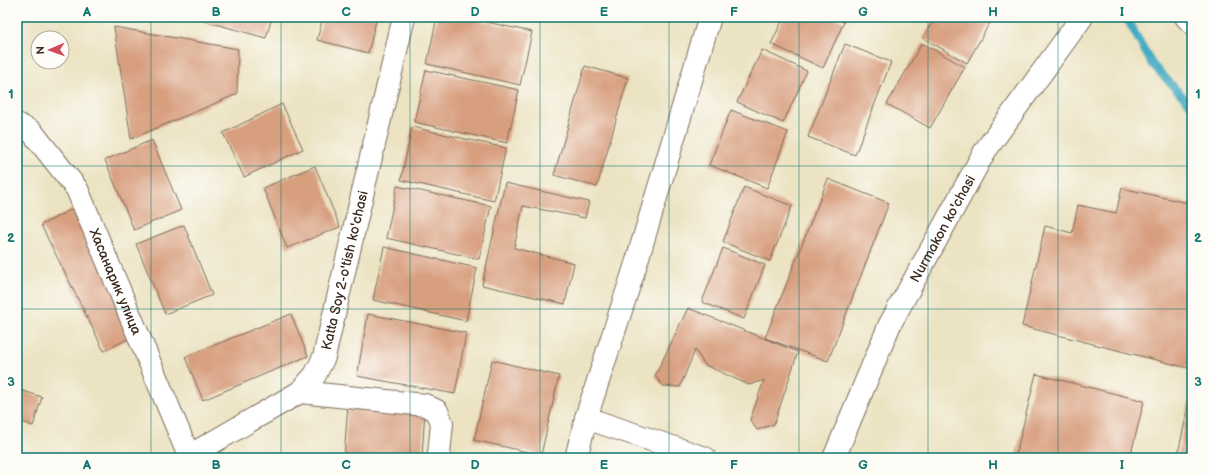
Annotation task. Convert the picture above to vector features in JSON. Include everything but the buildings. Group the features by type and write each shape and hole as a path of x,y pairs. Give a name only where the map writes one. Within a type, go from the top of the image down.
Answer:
{"street":[{"name":"Katta Soy 2-o'tish ko'chasi","path":"189,457 300,392 316,375 324,357 404,17"},
{"path":"576,458 586,418 636,264 710,17"},
{"name":"Nurmakon ko'chasi","path":"834,458 890,324 985,152 1082,17"},
{"path":"1186,17 1192,23"},
{"name":"Хасанарик улица","path":"17,124 32,132 77,189 189,457"},
{"path":"300,392 425,405 437,411 442,423 440,458"},
{"path":"586,418 705,458"}],"waterway":[{"path":"1126,17 1152,64 1192,106"}]}
